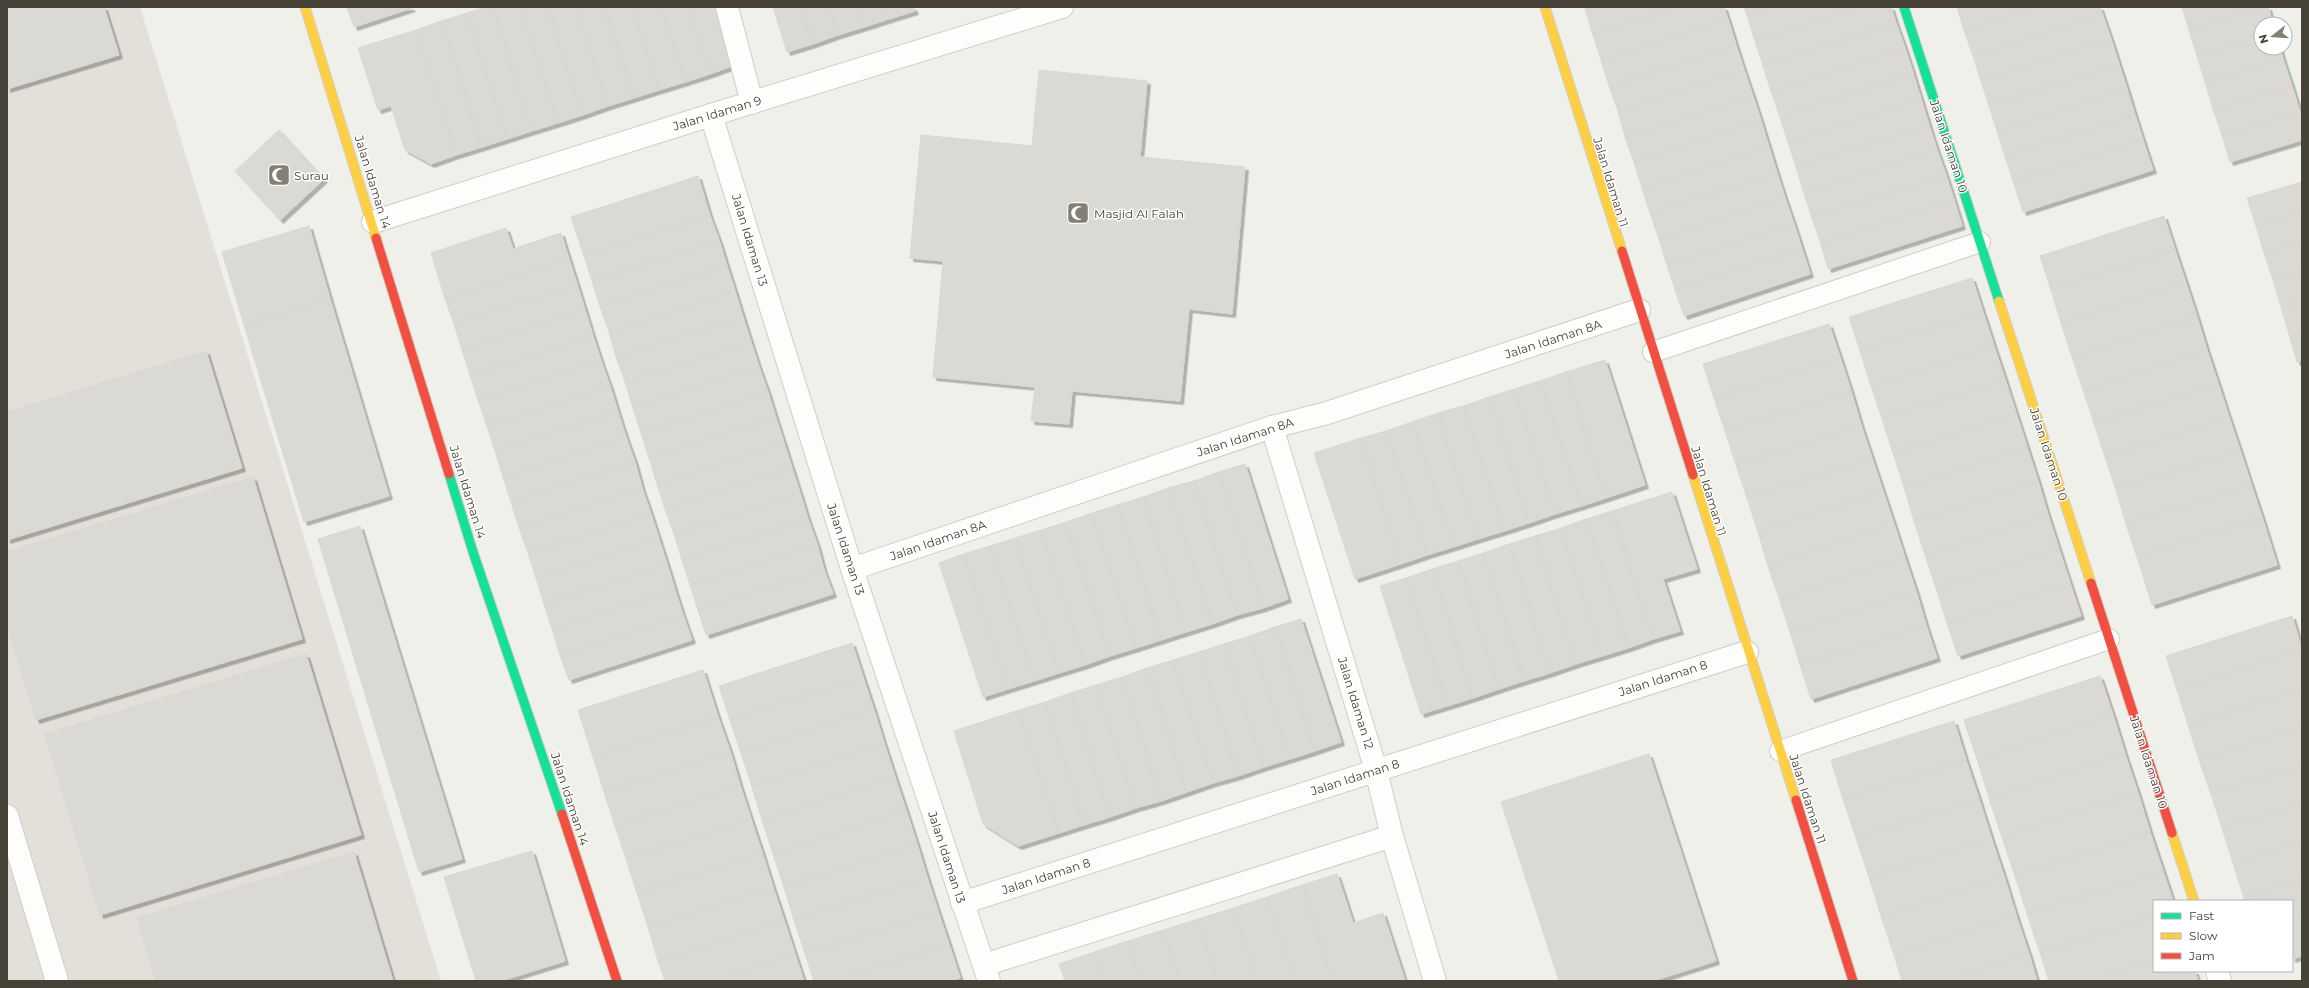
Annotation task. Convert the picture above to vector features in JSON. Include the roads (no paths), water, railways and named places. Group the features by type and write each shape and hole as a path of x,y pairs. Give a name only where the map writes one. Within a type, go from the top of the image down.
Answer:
{"street":[{"name":"Jalan Idaman 14","path":"305,7 373,222 474,552 617,981"},
{"path":"727,7 752,102"},
{"name":"Jalan Idaman 9","path":"373,222 752,102 1062,7"},
{"name":"Jalan Idaman 11","path":"1545,7 1747,652 1853,981"},
{"name":"Jalan Idaman 10","path":"1904,7 2194,900"},
{"name":"Jalan Idaman 13","path":"711,115 852,569 986,973"},
{"name":"Jalan Idaman 8A","path":"852,569 1272,427 1327,413 1639,310"},
{"name":"Jalan Idaman 12","path":"1272,427 1376,770 1392,836 1435,981"},
{"name":"Jalan Idaman 8","path":"962,903 1747,652"},
{"path":"7,816 57,981"},
{"path":"986,973 1392,836"}],"lane":[{"path":"1653,352 1980,242"},
{"path":"1780,751 2109,639"}],"place":[{"name":"Surau","path":"279,175"},
{"name":"Masjid Al Falah","path":"1078,213"}]}
